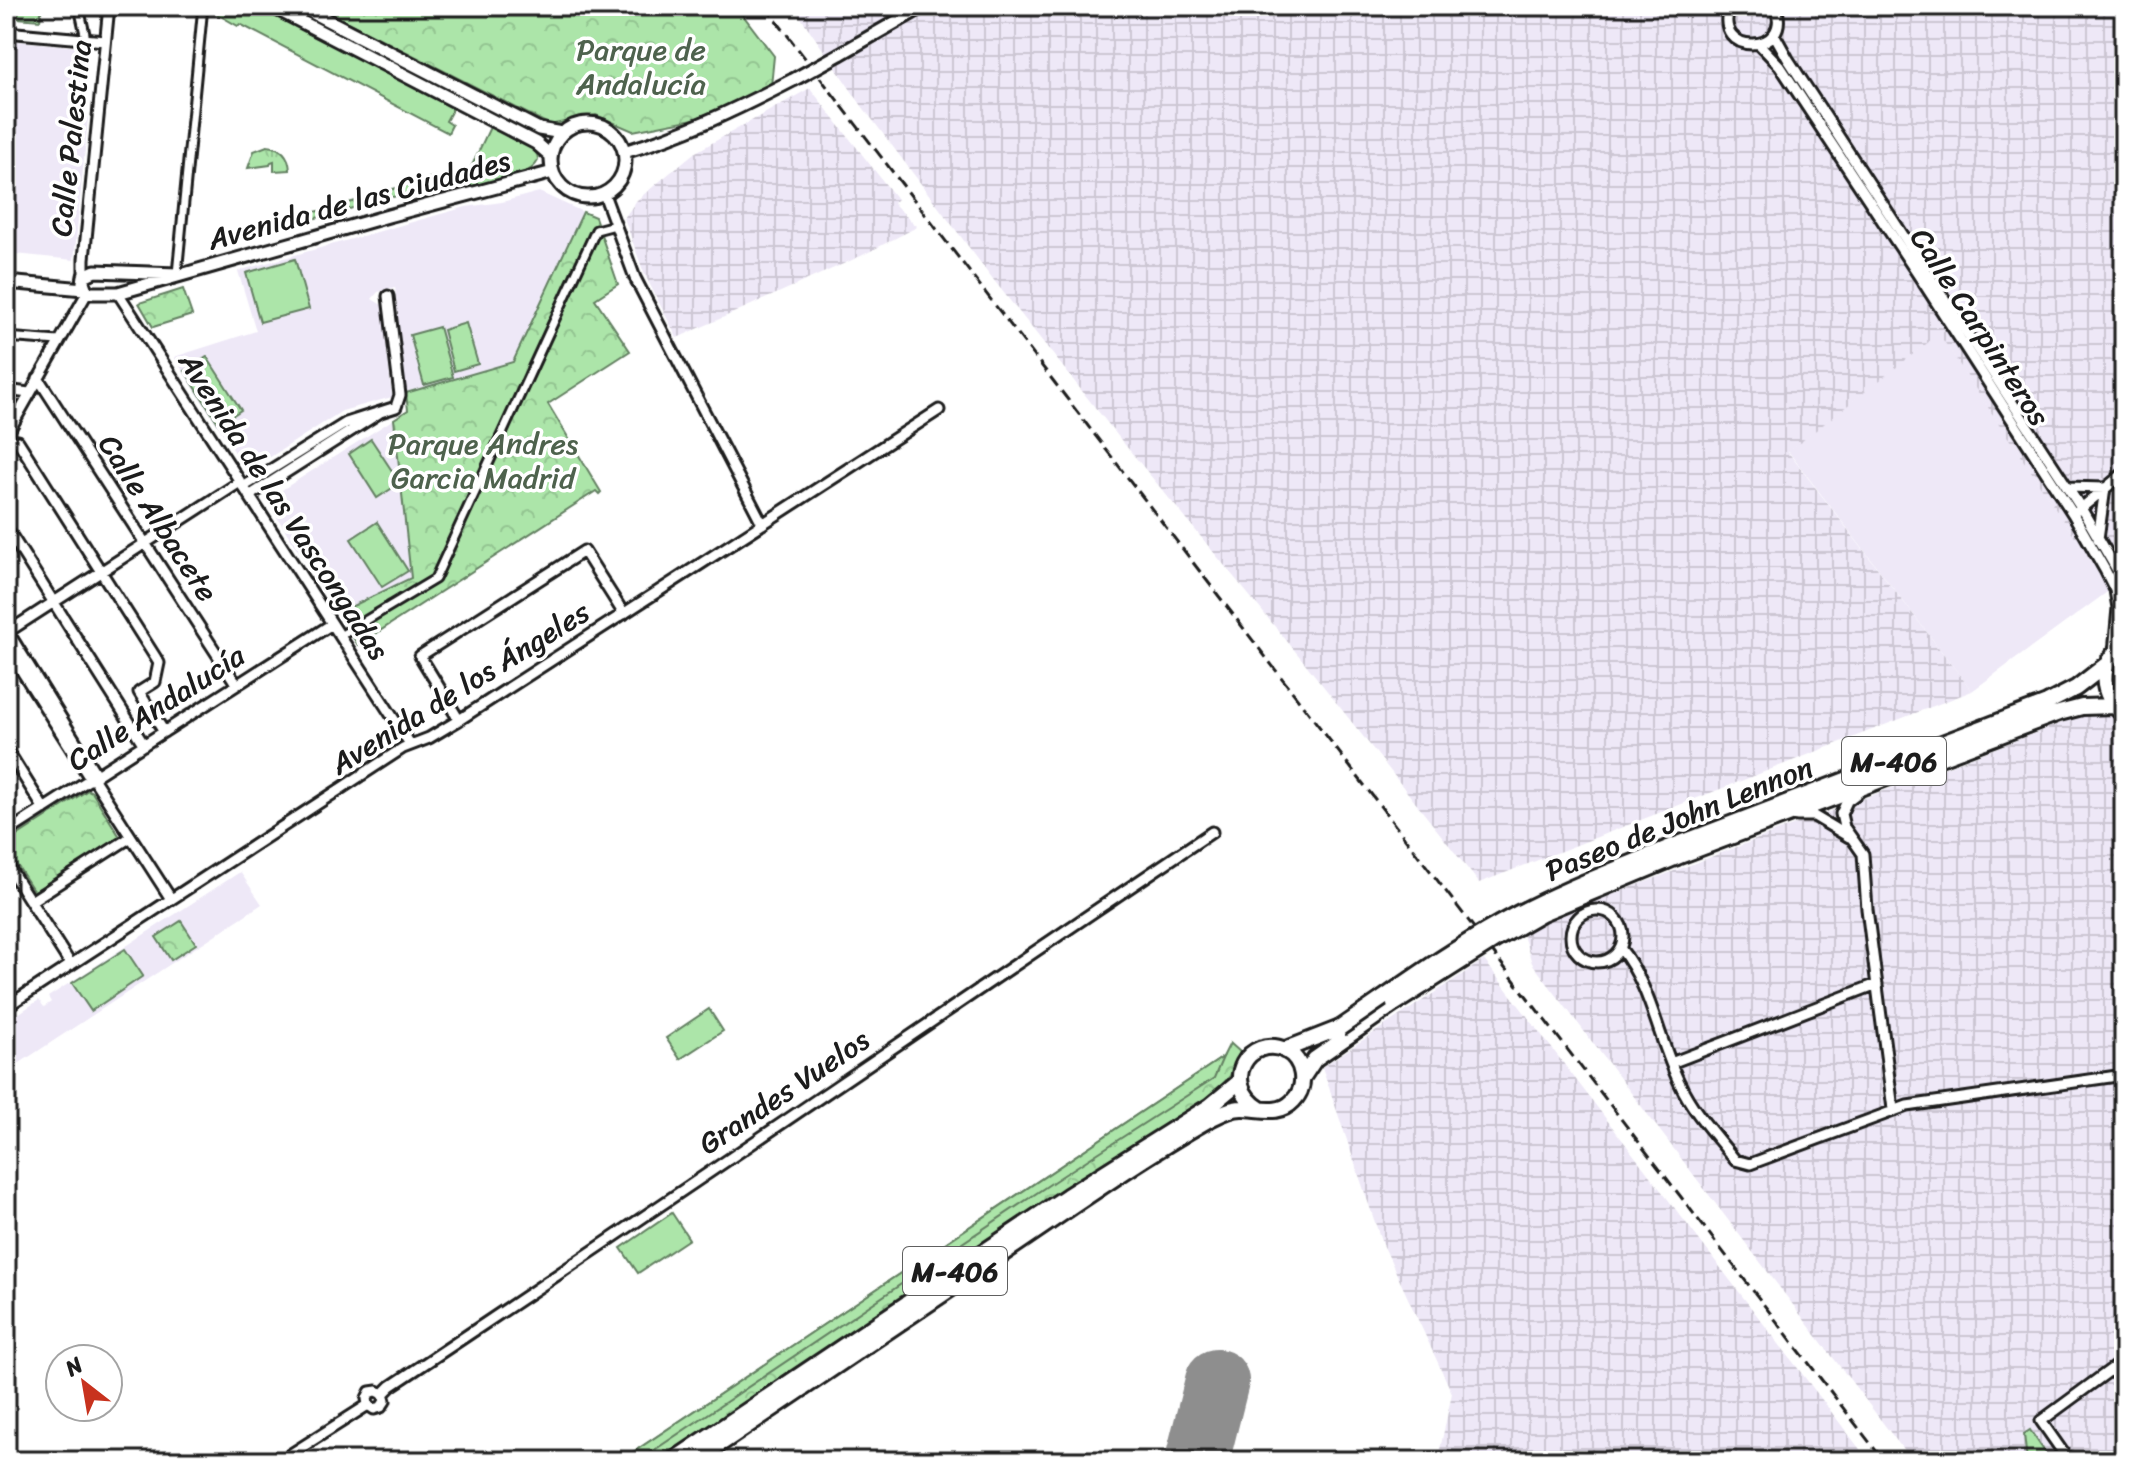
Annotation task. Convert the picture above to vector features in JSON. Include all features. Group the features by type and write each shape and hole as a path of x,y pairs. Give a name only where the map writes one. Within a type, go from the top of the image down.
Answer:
{"highway":[{"name":"M-406","path":"2115,654 2103,676 2105,688 2121,713"},
{"name":"Paseo de John Lennon","path":"1303,1077 1315,1059 1342,1033 1465,943 1535,904 2047,703 2076,688 2115,654"},
{"name":"Paseo de John Lennon","path":"1675,851 1783,815 2059,713 2082,707 2121,713"},
{"name":"Paseo de John Lennon","path":"1284,1050 1342,1033"},
{"name":"M-406","path":"672,1461 1067,1196 1217,1100 1239,1082 1243,1063 1254,1052 1265,1048 1284,1050"},
{"path":"1284,1050 1300,1066 1303,1077"},
{"name":"M-406","path":"695,1461 1073,1206 1208,1121 1232,1109 1273,1111 1292,1103 1299,1095 1303,1077"},
{"path":"1239,1082 1248,1102 1260,1109"}],"street":[{"path":"81,6 85,34"},
{"name":"Calle Palestina","path":"84,276 109,6"},
{"path":"177,274 203,6"},
{"path":"271,6 536,143 551,156"},
{"path":"300,6 539,129 562,133 584,124 596,124 616,136 624,152 624,168 620,179 604,194 593,197 571,193 561,186 553,172 551,156 552,147 562,133"},
{"path":"624,152 721,117 924,6"},
{"name":"Calle Carpinteros","path":"1730,6 1726,23 1732,36 1748,45 1759,44 1789,78 2124,582"},
{"path":"1759,44 1774,34 1779,7"},
{"path":"6,32 105,41"},
{"name":"Calle Carpinteros","path":"1774,34 2067,487 2115,590 2118,619 2115,654"},
{"name":"Avenida de las Ciudades","path":"6,282 85,291 122,291 553,172"},
{"path":"604,194 635,278 762,523"},
{"path":"340,636 435,579 596,230 615,225"},
{"name":"Avenida de las Ciudades","path":"84,276 103,270 177,274"},
{"path":"122,291 129,285 126,273"},
{"path":"84,276 85,291 6,439 18,441 159,663 155,682 139,692 164,732"},
{"name":"Avenida de las Vascongadas","path":"122,291 244,488 410,744"},
{"path":"171,899 7,632 145,543 382,411 396,407 400,395 388,296"},
{"path":"6,337 58,341"},
{"name":"Calle Albacete","path":"38,378 237,685"},
{"path":"6,390 29,393"},
{"name":"Avenida de los Ángeles","path":"6,1007 410,744 429,738 459,720 939,410"},
{"path":"2077,511 2124,473"},
{"path":"2067,487 2105,488"},
{"path":"2098,539 2105,488"},
{"path":"6,527 144,745"},
{"path":"459,720 420,656 584,551 624,614"},
{"name":"Calle Andalucía","path":"6,833 332,624"},
{"path":"6,646 94,778"},
{"path":"6,748 44,809"},
{"path":"1868,784 1847,801 1841,814 1844,827 1863,854 1893,1109"},
{"path":"1783,815 1814,816 1855,840"},
{"name":"Grandes Vuelos","path":"280,1461 368,1405 370,1392 383,1394 1212,832"},
{"path":"31,901 131,837"},
{"path":"6,863 71,965"},
{"path":"1620,948 1608,960 1592,962 1584,959 1573,946 1575,922 1581,915 1598,910 1614,916 1623,931 1620,948 1635,966 1687,1097 1735,1160 1742,1164 1750,1164 1893,1109 2124,1075"},
{"path":"1671,1063 1877,984"},
{"path":"2069,1461 2041,1421 2124,1360"}],"shaded area":[{"path":"793,6 2124,6 2124,586 2110,590 1939,334 1788,452 1972,691 1479,883 1305,663 996,283 862,106"},
{"path":"6,40 79,47 83,55 80,83 88,118 74,260 6,253"},
{"path":"810,88 897,199 893,203 917,227 861,256 677,338 644,273 624,218 637,200 694,153"},
{"path":"539,192 583,212 513,362 406,393 395,287 378,292 372,299 382,305 392,397 342,411 250,470 243,465 174,357 256,331 238,271 466,207"},
{"path":"1939,333 2110,590 1972,691 1788,451"},
{"path":"394,419 411,578 338,613 266,500"},
{"path":"2124,699 2124,1461 1912,1461 1532,963 1523,935 1554,917"},
{"path":"240,872 262,904 6,1072 6,1022 39,1000 44,1007 51,1002 48,997"},
{"path":"1484,960 1869,1461 1417,1461 1438,1459 1452,1393 1381,1240 1322,1067"}],"green space":[{"path":"6,6 42,6 40,20 6,17"},
{"path":"203,6 259,6 453,108 446,121 452,125 448,133"},
{"name":"Parque de Andalucía","path":"316,6 736,6 774,56 771,86 699,118 633,131 596,115 550,125"},
{"path":"490,127 530,147 537,156 536,164 517,176 471,188 467,176"},
{"path":"267,146 284,153 290,170 274,171 274,161 270,165 248,168 254,151"},
{"path":"434,177 433,186 378,201 376,194"},
{"path":"363,199 364,205 235,240 234,234"},
{"name":"Parque Andres Garcia Madrid","path":"583,212 595,217 618,284 595,299 630,351 548,404 601,492 596,491 358,645 338,613 411,578 394,419 408,410 406,393 513,362"},
{"path":"295,259 309,309 260,322 246,273"},
{"path":"183,289 192,315 153,327 139,303"},
{"path":"466,323 478,364 454,371 443,330"},
{"path":"439,327 453,377 424,385 410,335"},
{"path":"207,357 241,410 219,424 185,371"},
{"path":"371,439 400,483 377,498 349,454"},
{"path":"377,522 408,571 382,587 351,539"},
{"path":"88,790 120,837 35,893 6,848 6,843"},
{"path":"181,921 196,944 171,960 156,937"},
{"path":"125,949 143,976 91,1011 72,983"},
{"path":"709,1009 723,1031 680,1059 666,1038"},
{"path":"1230,1043 1240,1052 1230,1076 1209,1099 661,1461 620,1461 1223,1057"},
{"path":"1223,1057 1214,1078 1056,1180 638,1461 620,1461"},
{"path":"672,1213 689,1239 638,1273 621,1248"},
{"path":"2030,1430 2051,1461 2027,1461 2024,1434"}],"runway":[{"path":"1197,1461 1217,1381"}],"railway":[{"path":"765,6 1884,1461"}]}
